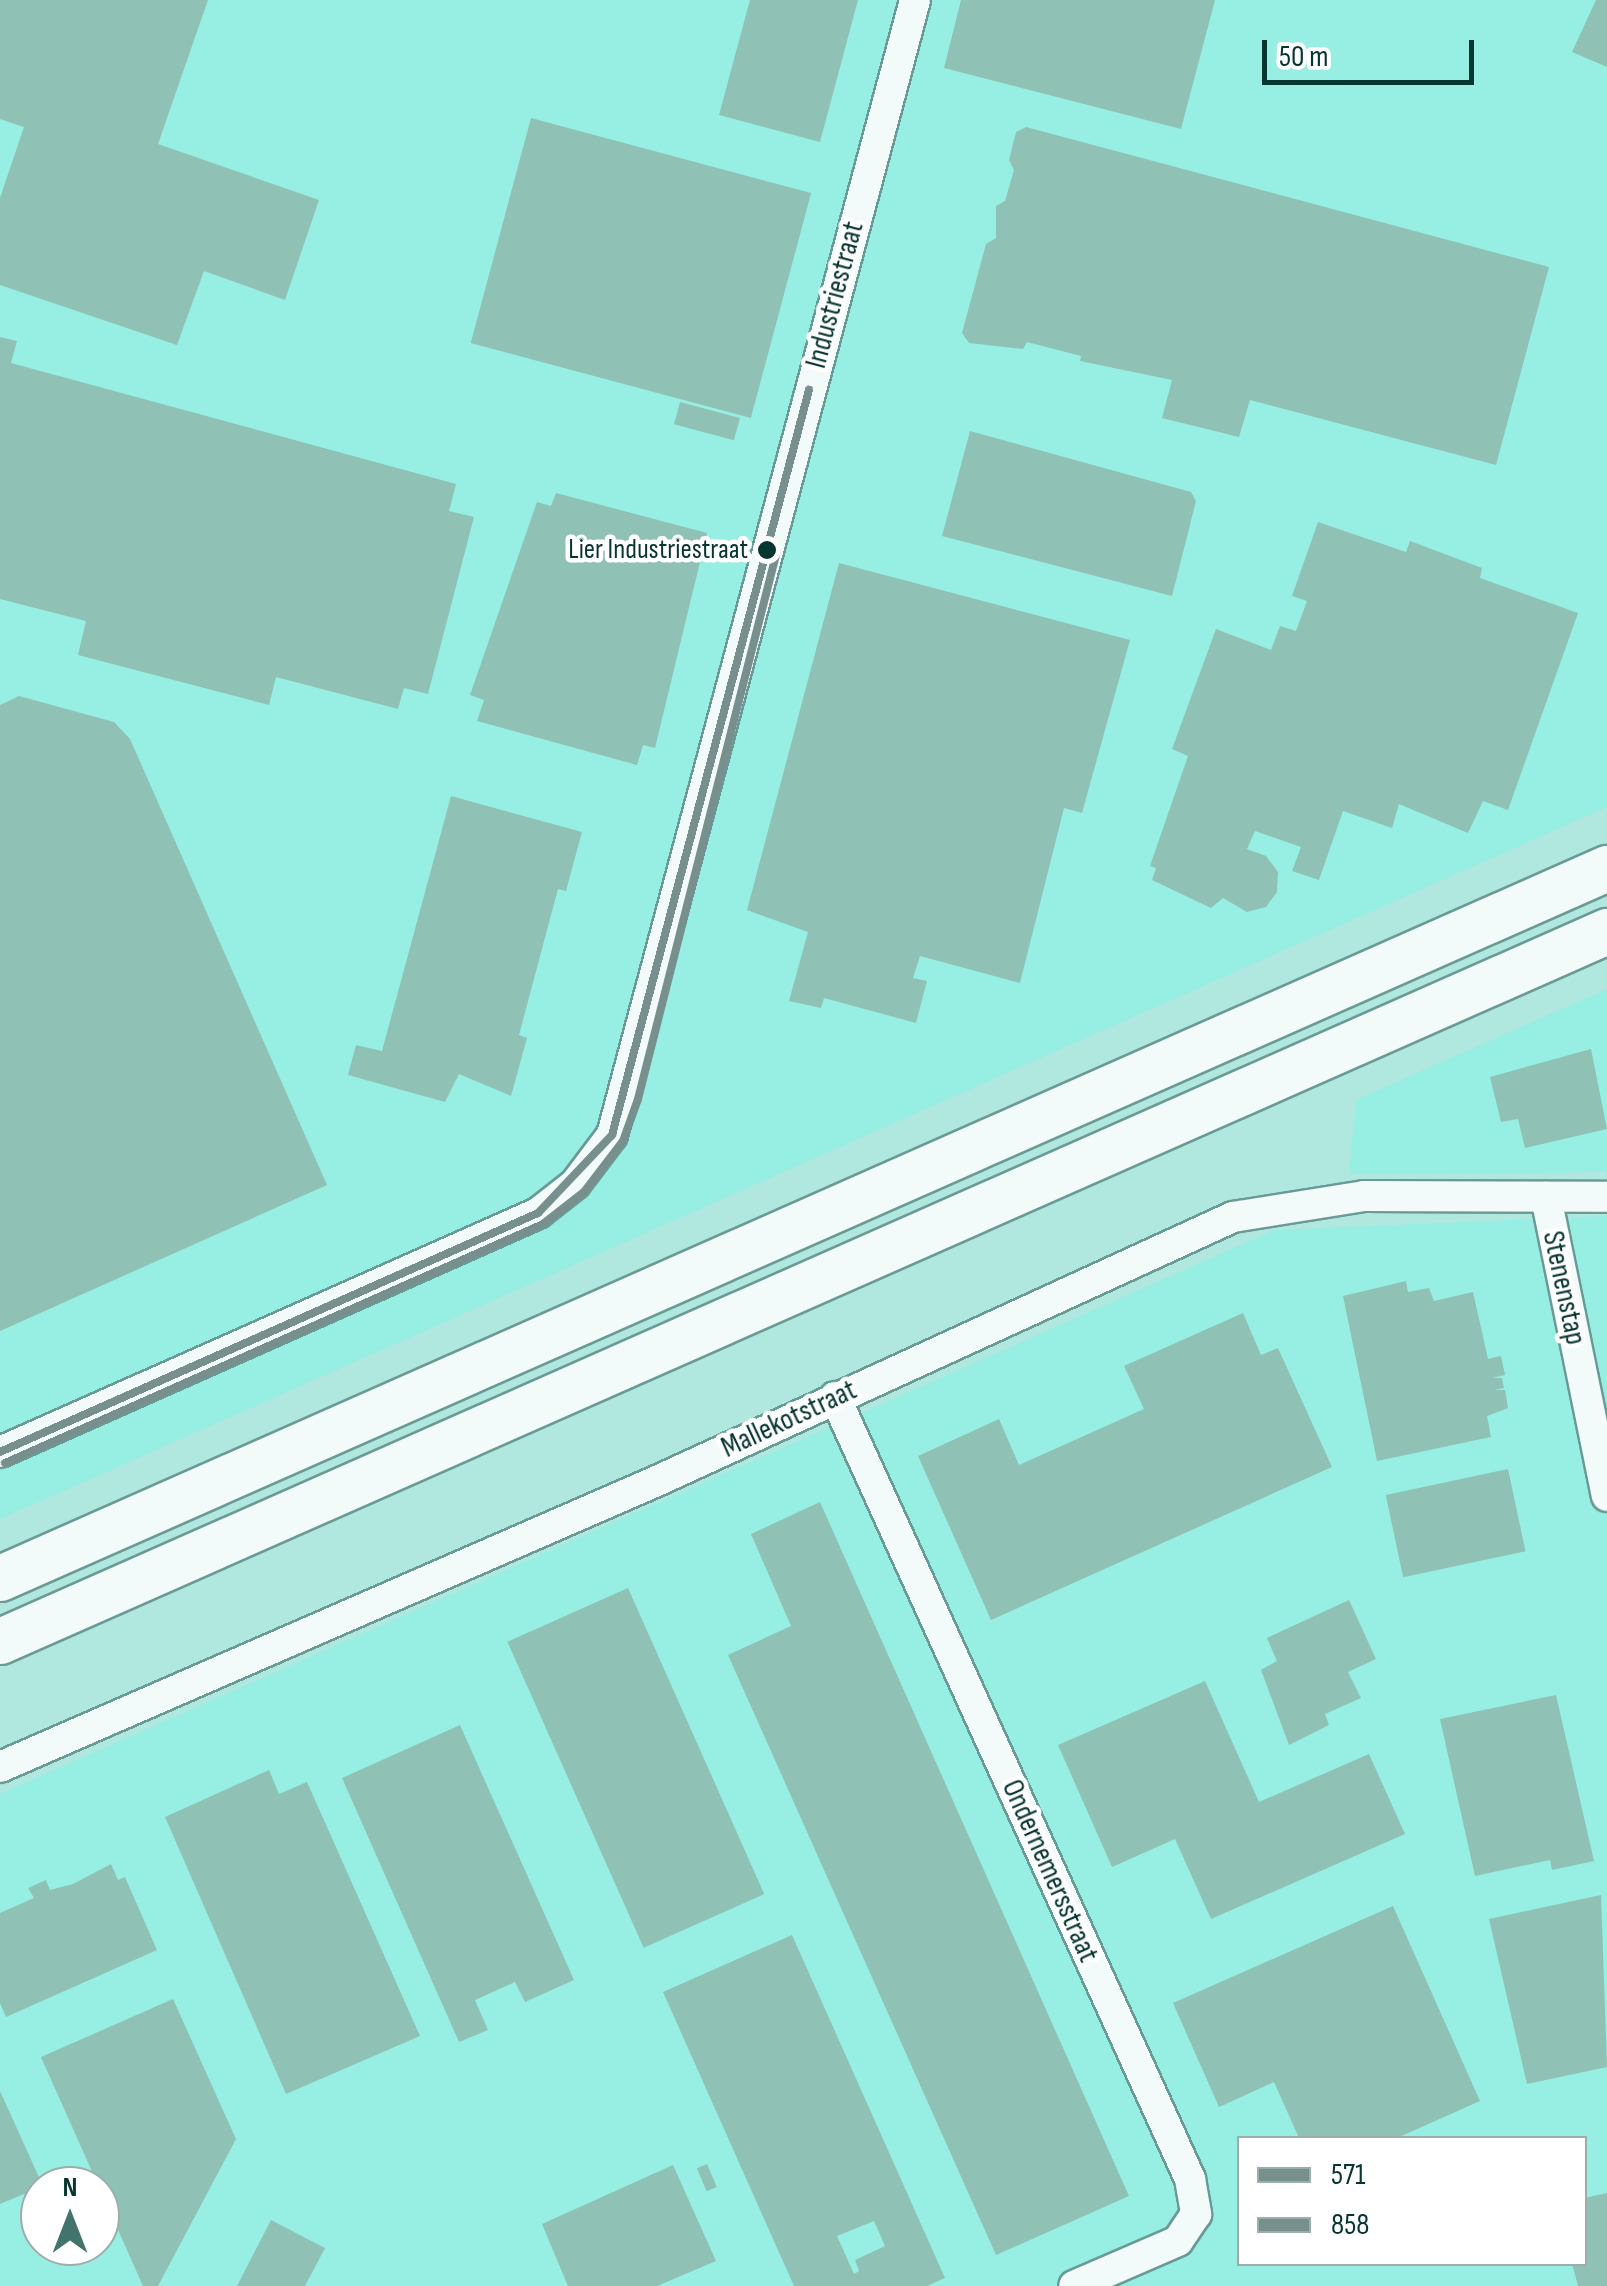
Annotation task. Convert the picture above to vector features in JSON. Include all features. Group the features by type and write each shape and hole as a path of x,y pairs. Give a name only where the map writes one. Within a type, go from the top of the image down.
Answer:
{"highway":[{"path":"0,1578 1607,868"},
{"path":"0,1641 1607,931"}],"street":[{"name":"Industriestraat","path":"0,1452 538,1213 575,1184 612,1135 646,1024 764,548 915,0"},
{"name":"Mallekotstraat","path":"0,1767 1233,1218 1364,1196 1607,1197"},
{"name":"Stenenstap","path":"1546,1197 1607,1496"},
{"name":"Ondernemersstraat","path":"836,1396 1190,2180 1196,2214 1178,2241 1074,2286"}],"shaded area":[{"path":"0,0 1607,0 1607,807 0,1519"},
{"path":"1607,989 1607,1172 1349,1174 1356,1100"},
{"path":"1607,1216 1607,2286 0,2286 0,1794 1275,1230"}],"building":[{"path":"0,0 208,0 158,144 319,200 285,300 204,271 177,345 0,285 0,198 24,127 0,119"},
{"path":"750,0 858,0 820,142 719,115"},
{"path":"961,0 1215,0 1181,129 944,68"},
{"path":"1596,0 1607,0 1607,67 1572,52"},
{"path":"531,118 811,193 751,418 471,343"},
{"path":"1026,127 1549,267 1496,465 1250,400 1239,437 1162,418 1172,380 1080,361 1081,356 1027,342 1023,349 969,343 962,333 986,244 996,238 996,206 1005,201 1014,170 1009,160 1016,132"},
{"path":"0,337 17,341 11,363 456,484 449,511 474,517 428,694 404,688 398,709 276,677 269,705 78,655 86,621 0,599"},
{"path":"680,402 740,418 734,440 674,424"},
{"path":"970,431 1191,492 1196,501 1172,596 942,536"},
{"path":"556,493 707,533 655,748 643,745 637,765 477,721 484,700 470,695 537,502 551,506"},
{"path":"1318,522 1406,552 1410,541 1482,568 1480,578 1578,613 1508,810 1483,801 1468,833 1399,804 1392,828 1343,811 1319,880 1292,871 1301,847 1255,831 1247,849 1266,856 1278,872 1277,892 1266,907 1247,912 1223,898 1211,908 1152,880 1156,868 1150,866 1188,756 1172,749 1216,629 1271,650 1280,626 1296,631 1307,601 1292,596"},
{"path":"839,563 1130,640 1082,813 1064,808 1020,983 920,956 913,978 927,981 916,1023 824,998 821,1008 789,1001 808,932 747,910"},
{"path":"19,696 114,722 130,739 327,1185 0,1331 0,705"},
{"path":"451,796 582,832 566,891 558,889 519,1035 527,1038 511,1096 459,1074 445,1102 348,1075 356,1045 382,1051"},
{"path":"1591,1049 1607,1129 1525,1148 1518,1119 1501,1122 1490,1077"},
{"path":"1406,1281 1408,1292 1429,1288 1434,1301 1473,1292 1488,1359 1501,1356 1505,1375 1492,1378 1502,1378 1504,1388 1494,1390 1505,1390 1508,1408 1487,1416 1491,1437 1377,1461 1343,1296"},
{"path":"1243,1313 1261,1355 1278,1348 1332,1467 991,1620 918,1456 999,1419 1019,1465 1144,1409 1124,1366"},
{"path":"1508,1469 1525,1551 1403,1577 1386,1495"},
{"path":"820,1502 1129,2196 996,2255 728,1655 791,1626 751,1534"},
{"path":"628,1588 764,1894 644,1948 507,1642"},
{"path":"1349,1600 1376,1659 1348,1672 1361,1698 1325,1714 1329,1725 1289,1745 1261,1670 1277,1661 1267,1638"},
{"path":"1205,1681 1259,1802 1369,1754 1405,1834 1211,1919 1175,1839 1112,1867 1058,1745"},
{"path":"1556,1695 1594,1861 1552,1870 1550,1860 1475,1876 1440,1719"},
{"path":"460,1725 574,1980 525,2002 515,1982 475,2000 488,2030 459,2042 342,1778"},
{"path":"269,1770 279,1794 307,1782 420,2036 286,2094 165,1817"},
{"path":"111,1864 118,1880 125,1877 157,1950 6,2017 0,2003 0,1913 34,1898 28,1888 46,1880 50,1890 73,1884"},
{"path":"1601,1895 1607,2067 1527,2084 1489,1919"},
{"path":"1393,1906 1480,2101 1401,2136 1298,2136 1274,2082 1219,2107 1173,2003"},
{"path":"792,1935 945,2278 927,2286 794,2286 663,1992","holes":["874,2221 885,2246 855,2260 859,2271 854,2274 837,2236"]},
{"path":"173,1999 236,2139 158,2286 143,2286 120,2234 120,2166 90,2166 41,2057"},
{"path":"0,2091 34,2166 20,2166 20,2196 0,2204"},
{"path":"707,2164 717,2187 707,2191 697,2168"},
{"path":"673,2165 716,2261 657,2286 568,2286 542,2224"},
{"path":"1607,2193 1607,2286 1578,2286 1573,2266 1587,2266 1587,2197"},
{"path":"271,2220 325,2248 305,2286 237,2286"}],"transit line":[{"name":"571","path":"0,1452 538,1213 612,1135 809,390"},
{"name":"858","path":"5,1463 543,1224 584,1192 623,1141 638,1099 777,551"}],"place":[{"name":"Lier Industriestraat","path":"767,550"}]}
